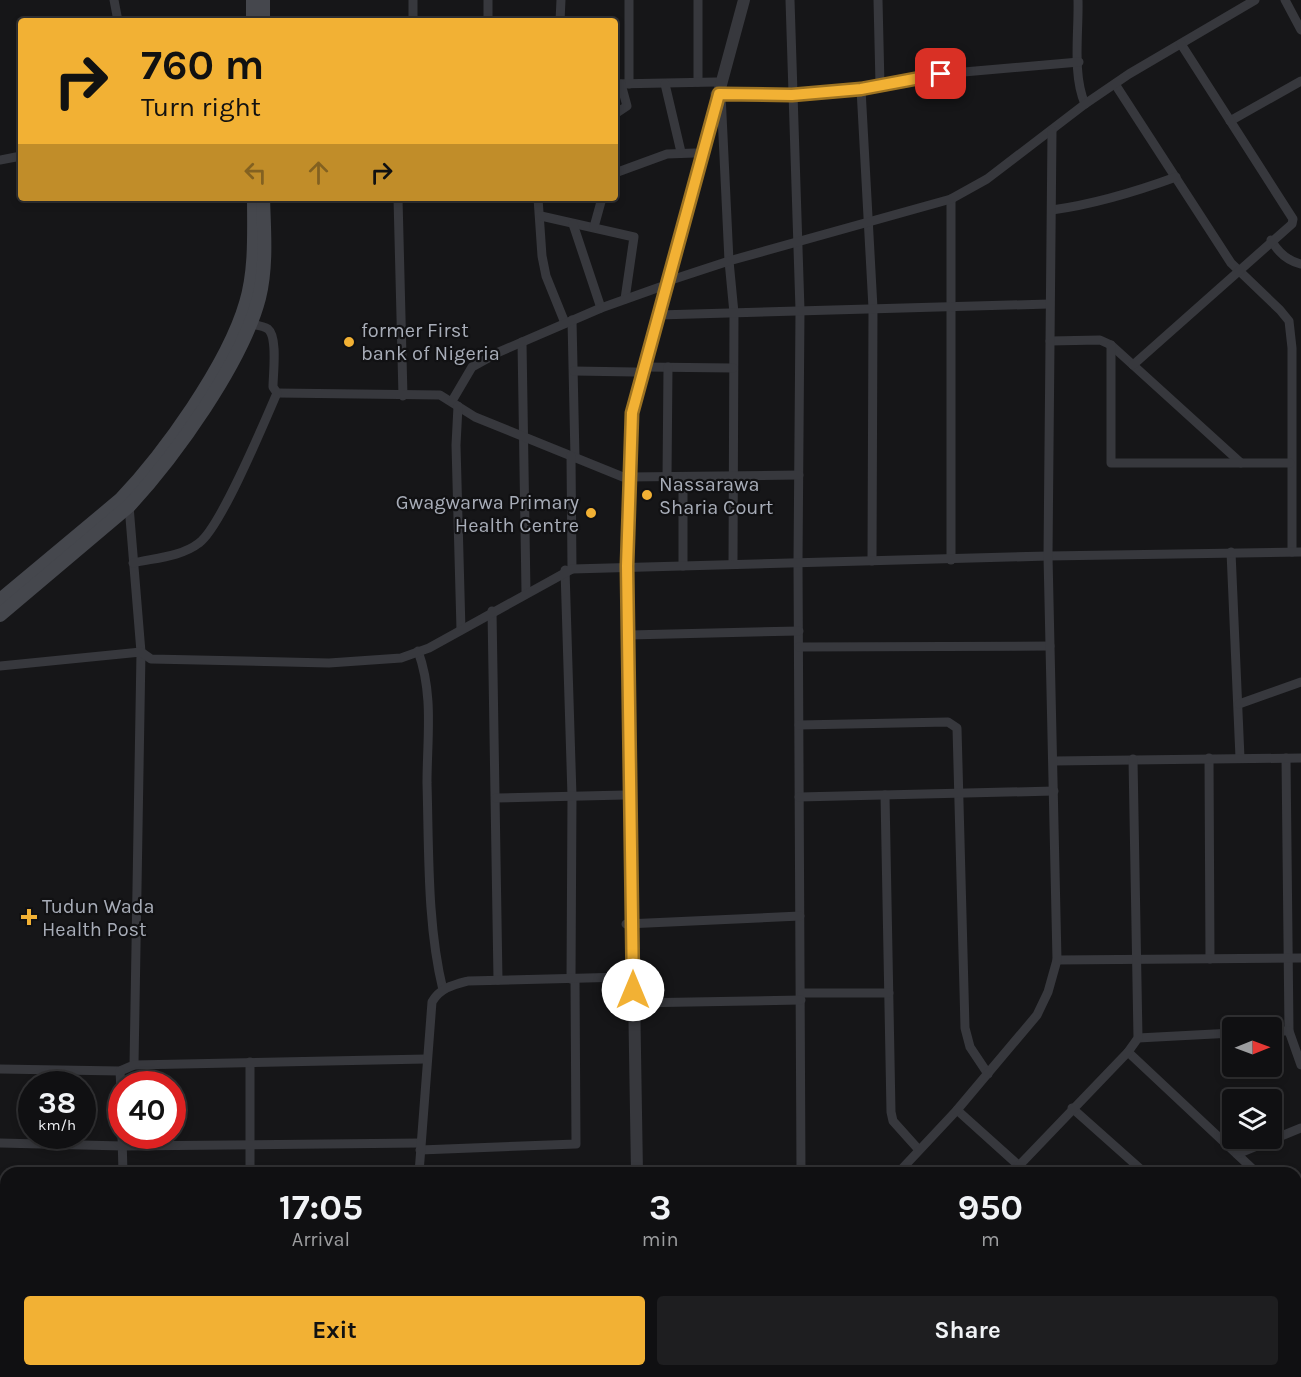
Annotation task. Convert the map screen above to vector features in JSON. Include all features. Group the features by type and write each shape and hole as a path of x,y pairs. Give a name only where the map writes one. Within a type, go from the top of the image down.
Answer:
{"main road":[{"path":"253,0 253,18"},
{"path":"263,0 263,18"},
{"path":"0,600 120,500 137,482 176,431 244,323 250,284 254,201"},
{"path":"0,615 129,506 177,448 227,370 262,277 263,201"}],"street":[{"path":"114,0 117,18"},
{"path":"413,0 413,18"},
{"path":"488,0 488,18"},
{"path":"560,18 561,0"},
{"path":"618,112 627,106 622,84 629,0"},
{"path":"698,0 698,82"},
{"path":"639,369 658,315 695,153 717,91 738,0"},
{"path":"637,1167 625,795 625,419 744,0"},
{"path":"790,0 800,310 798,562 801,1167"},
{"path":"878,0 880,85"},
{"path":"1078,0 1079,62 1085,104"},
{"path":"461,630 455,404 472,367 522,342 601,308 729,261 951,199 987,179 1085,104 1115,84 1255,0"},
{"path":"1285,0 1301,30"},
{"path":"1133,365 1271,240 1292,224 1293,219 1181,44"},
{"path":"622,84 698,82 717,91 792,95 861,89 941,74 1079,62"},
{"path":"1230,121 1301,81"},
{"path":"665,84 681,152"},
{"path":"0,666 141,652 151,659 329,663 400,658 461,630 568,569 1048,556 1297,552 1290,463 1291,330 1280,310 1231,263 1115,84"},
{"path":"861,89 873,308 872,561"},
{"path":"717,91 734,314 733,564"},
{"path":"903,1167 957,1110 1037,1015 1048,992 1057,960 1048,556 1052,131"},
{"path":"618,172 667,154 695,153"},
{"path":"0,160 18,157"},
{"path":"1052,210 1092,205 1176,177"},
{"path":"951,199 951,560"},
{"path":"398,201 403,396"},
{"path":"186,1145 576,1144 568,569 574,371 569,322 546,276 542,256 538,201"},
{"path":"594,226 601,201"},
{"path":"541,216 573,224 594,226 633,237 626,299"},
{"path":"573,224 601,308"},
{"path":"1271,240 1277,250 1292,262 1301,264"},
{"path":"658,315 1049,304"},
{"path":"133,563 183,552 199,543 207,535 259,436 276,393 273,387 274,339 266,328 244,323"},
{"path":"1050,341 1100,340 1111,345 1241,463"},
{"path":"522,342 526,592"},
{"path":"1111,345 1111,463 1290,463"},
{"path":"574,371 668,367 733,368"},
{"path":"667,477 668,367"},
{"path":"276,393 403,396 430,393 523,438 626,477 799,475"},
{"path":"683,477 683,566"},
{"path":"129,506 141,652 134,1065"},
{"path":"1231,552 1240,758"},
{"path":"625,566 629,635 629,923 626,977 630,1167"},
{"path":"492,611 498,980"},
{"path":"629,635 799,631"},
{"path":"799,647 1050,646"},
{"path":"418,651 426,675 429,697 431,920 435,957 443,990"},
{"path":"1239,704 1301,682"},
{"path":"799,724 952,724 957,728 965,1028 970,1047 988,1074"},
{"path":"1209,758 1210,959"},
{"path":"1286,758 1289,1030 1301,1065"},
{"path":"1054,761 1301,758"},
{"path":"1017,1167 1128,1052 1138,1038 1133,759"},
{"path":"800,798 1054,791"},
{"path":"496,798 625,795"},
{"path":"885,795 891,1112 893,1121 919,1150"},
{"path":"629,923 800,916"},
{"path":"1057,960 1135,962 1301,958"},
{"path":"419,1167 432,1002 443,990 468,981 626,977"},
{"path":"633,1003 889,993"},
{"path":"1282,1030 1289,1030"},
{"path":"1138,1038 1222,1034"},
{"path":"1128,1052 1251,1167"},
{"path":"0,1069 120,1071 134,1065 426,1059"},
{"path":"250,1062 250,1167"},
{"path":"1072,1108 1138,1167"},
{"path":"957,1110 1013,1167"},
{"path":"1237,1154 1301,1128"},
{"path":"0,1143 108,1146"},
{"path":"123,1149 123,1167"}],"place":[{"name":"former First bank of Nigeria","path":"349,342"},
{"name":"Nassarawa Sharia Court","path":"647,495"},
{"name":"Gwagwarwa Primary Health Centre","path":"591,513"},
{"name":"Tudun Wada Health Post","path":"29,917"}],"route":[{"path":"633,990 627,566 629,449 632,413 719,94 792,95 861,89 941,74"}]}
